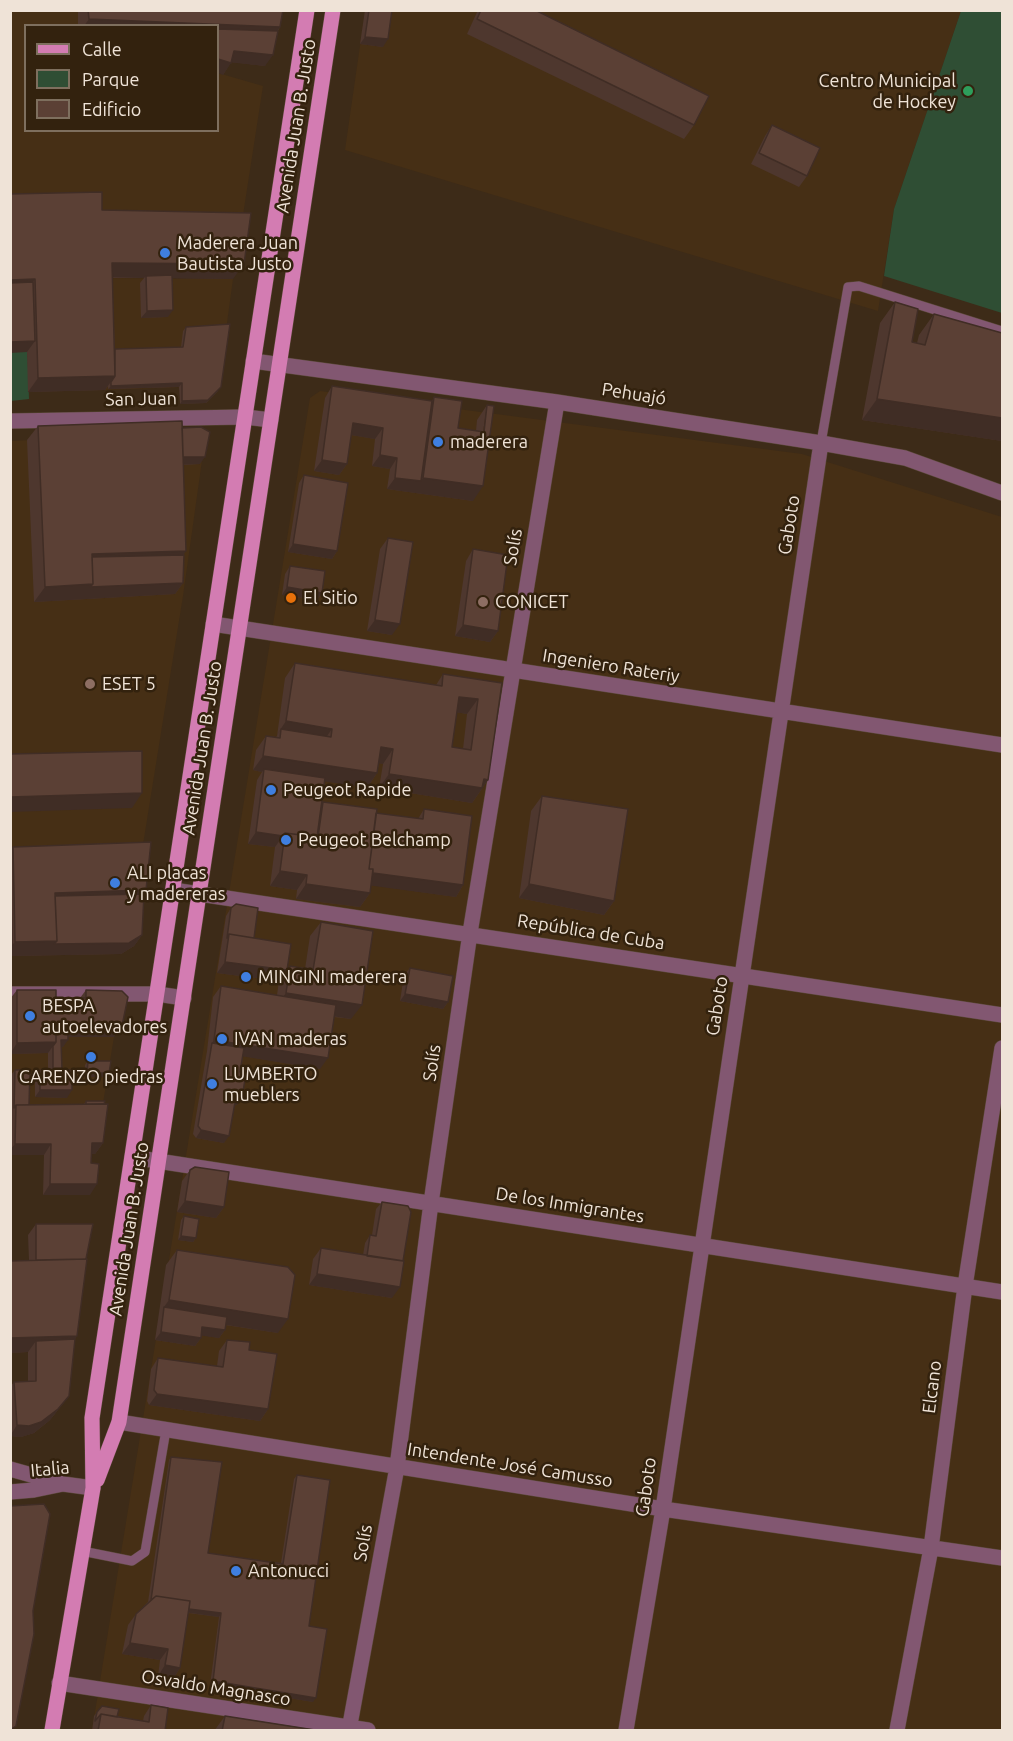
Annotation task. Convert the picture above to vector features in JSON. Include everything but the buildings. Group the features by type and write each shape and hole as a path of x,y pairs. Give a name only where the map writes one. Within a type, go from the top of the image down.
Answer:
{"main road":[{"name":"Avenida Juan B. Justo","path":"52,1731 93,1488 92,1418 307,10"},
{"name":"Avenida Juan B. Justo","path":"93,1488 119,1422 333,10"}],"street":[{"name":"Pehuajó","path":"253,361 557,402 905,458 1002,493"},
{"name":"Solís","path":"349,1729 397,1467 431,1203 470,933 557,402"},
{"name":"San Juan","path":"10,421 245,417 271,420"},
{"name":"Gaboto","path":"626,1731 663,1509 700,1245 821,444"},
{"name":"Ingeniero Rateriy","path":"213,624 1002,745"},
{"name":"República de Cuba","path":"173,890 1002,1015"},
{"path":"10,994 157,994 184,998"},
{"name":"Elcano","path":"897,1731 931,1548 965,1286 1002,1048"},
{"name":"De los Inmigrantes","path":"132,1157 1002,1292"},
{"name":"Intendente José Camusso","path":"119,1422 663,1509 1002,1558"},
{"path":"10,1469 63,1484"},
{"name":"Italia","path":"10,1491 63,1484 93,1488"},
{"name":"Osvaldo Magnasco","path":"59,1683 368,1731"}],"lane":[{"name":"Gaboto","path":"821,444 848,287 860,286 1002,331"},
{"path":"82,1551 132,1561 145,1552 166,1430"}],"shaded area":[{"path":"11,11 275,11 219,26 24,24 24,132 219,132 219,73 263,86 241,228 11,209"},
{"path":"365,11 961,11 894,209 878,311 345,150"},
{"path":"102,278 233,279 220,374 208,386 105,390"},
{"path":"320,391 802,454 1002,517 1002,1730 92,1730 310,398"},
{"path":"77,438 205,439 183,596 141,857 11,862 10,441"},
{"path":"11,1001 114,1037 101,1115 11,1116"}],"green space":[{"name":"Centro Municipal de Hockey","path":"961,11 1002,11 1002,313 884,276 894,209"},
{"path":"23,208 29,399 11,401 11,209"}],"place":[{"name":"Centro Municipal de Hockey","path":"968,91"},
{"name":"Maderera Juan Bautista Justo","path":"165,253"},
{"name":"maderera","path":"438,442"},
{"name":"El Sitio","path":"291,598"},
{"name":"CONICET","path":"483,602"},
{"name":"ESET 5","path":"90,684"},
{"name":"Peugeot Rapide","path":"271,790"},
{"name":"Peugeot Belchamp","path":"286,840"},
{"name":"ALI placas y madereras","path":"115,883"},
{"name":"MINGINI maderera","path":"246,977"},
{"name":"BESPA autoelevadores","path":"30,1016"},
{"name":"IVAN maderas","path":"222,1039"},
{"name":"CARENZO piedras","path":"91,1057"},
{"name":"LUMBERTO mueblers","path":"212,1084"},
{"name":"Antonucci","path":"236,1571"}]}
